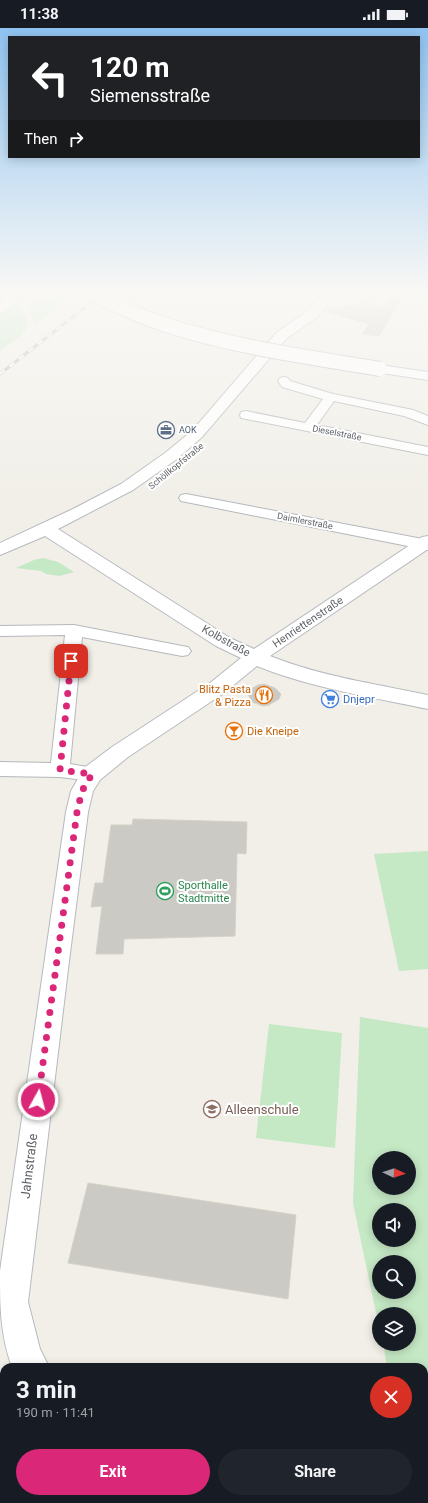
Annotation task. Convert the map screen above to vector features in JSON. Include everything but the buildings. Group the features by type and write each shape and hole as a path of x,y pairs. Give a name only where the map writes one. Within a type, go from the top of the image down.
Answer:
{"main road":[{"name":"Schöllkopfstraße","path":"0,550 79,514 127,488 171,456 197,434 259,363"},
{"name":"Schöllkopfstraße","path":"0,566 94,522 139,495 185,461 211,438 276,363"},
{"path":"344,363 428,376"},
{"name":"Kolbstraße","path":"46,529 223,642 255,657 306,674 428,702"},
{"name":"Henriettenstraße","path":"92,774 120,752 217,688 255,657 427,543"},
{"name":"Jahnstraße","path":"29,1363 25,1357 12,1302 56,960 77,812 82,791 92,774"}],"street":[{"path":"284,382 286,384 331,397 408,413 428,421"},
{"path":"309,427 331,397"},
{"name":"Dieselstraße","path":"246,416 428,451"},
{"name":"Daimlerstraße","path":"186,498 427,543"},
{"path":"60,770 74,630"},
{"path":"0,631 74,630 182,651"},
{"path":"0,769 60,770 92,774"}],"green space":[{"path":"43,558 58,562 74,572 59,576 46,574 41,571 16,568 34,560"},
{"path":"428,851 428,969 399,971 374,854"},
{"path":"360,1017 428,1028 428,1363 386,1363 384,1351 416,1351 416,1307 375,1307 373,1299 416,1299 416,1255 372,1255 372,1294 353,1203"},
{"path":"269,1024 342,1033 335,1148 256,1138"}],"railway":[{"path":"0,374 14,363"}],"place":[{"name":"AOK","path":"166,430"},
{"name":"Blitz Pasta & Pizza","path":"264,695"},
{"name":"Dnjepr","path":"330,699"},
{"name":"Die Kneipe","path":"234,731"},
{"name":"Sporthalle Stadtmitte","path":"165,891"},
{"name":"Alleenschule","path":"212,1109"}],"route":[{"path":"38,1100 77,812 82,791 92,774 60,770 71,661"}]}
